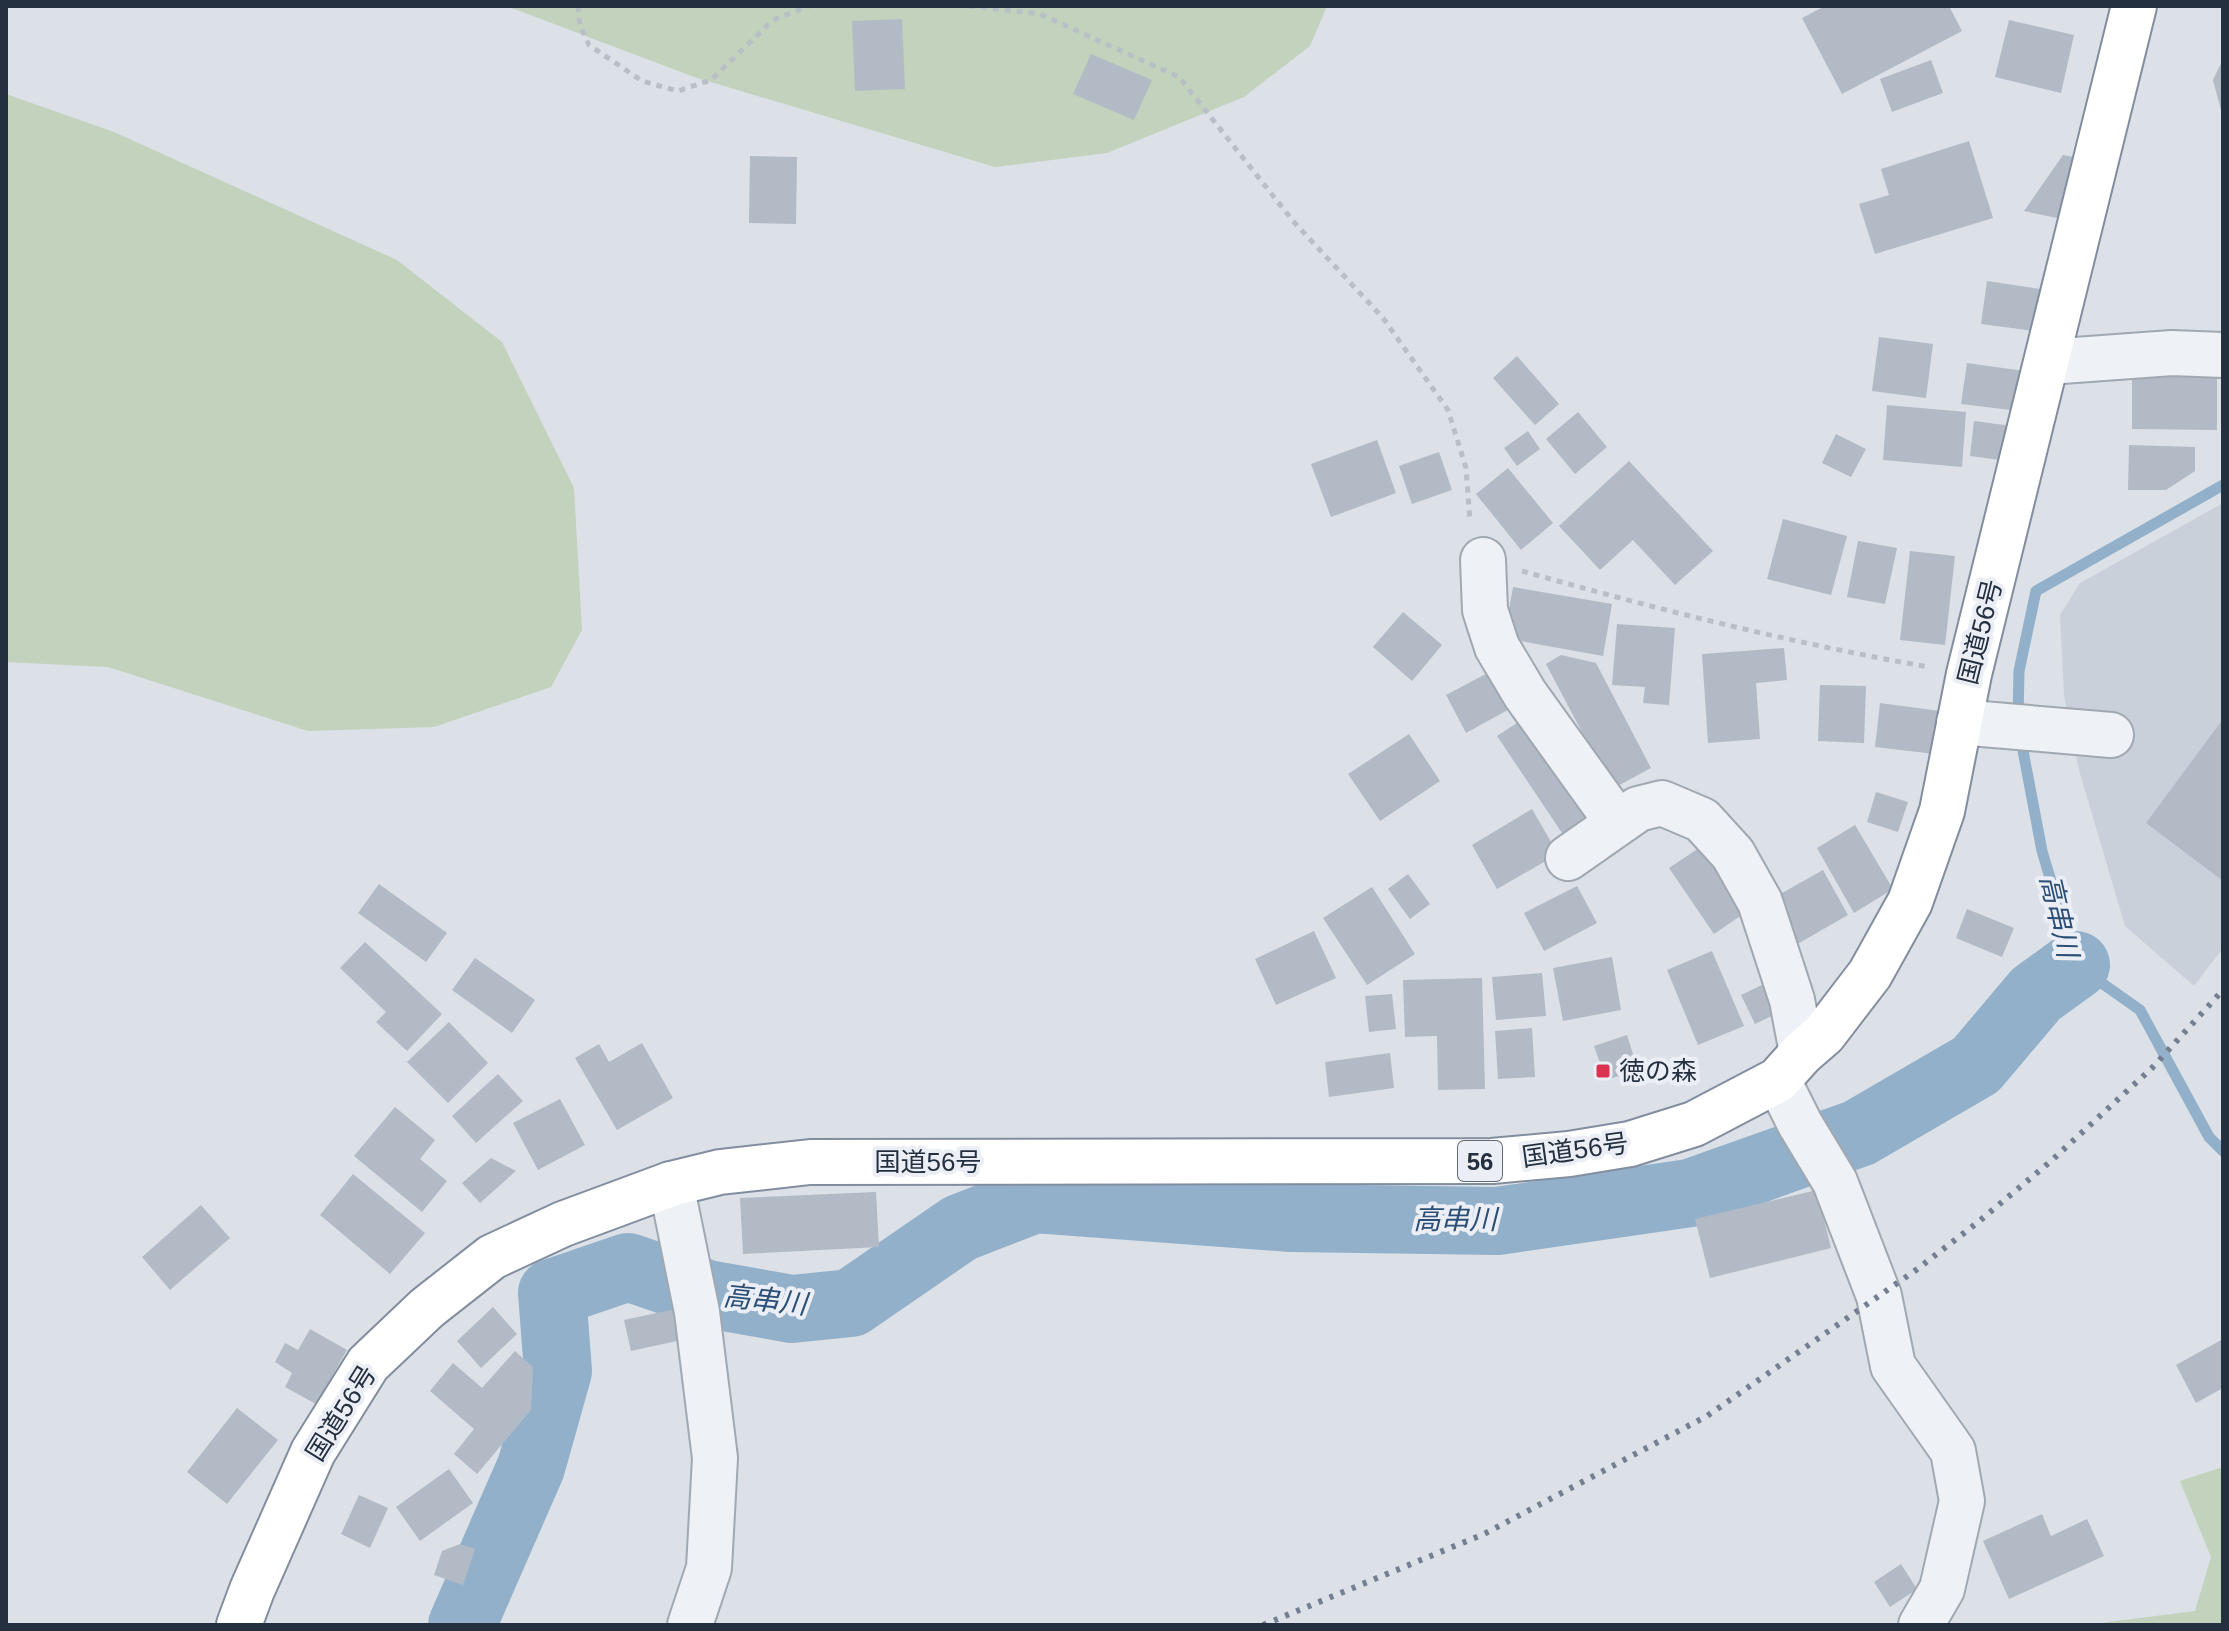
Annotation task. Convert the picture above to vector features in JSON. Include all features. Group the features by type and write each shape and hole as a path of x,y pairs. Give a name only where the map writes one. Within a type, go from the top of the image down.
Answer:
{"highway":[{"name":"国道56号","path":"239,1625 313,1452 368,1364 427,1308 492,1257 563,1224 671,1184 720,1172 810,1162 1492,1161 1569,1154 1630,1144 1694,1124 1790,1066 1824,1034 1870,974 1910,902 1942,811 1978,724 1969,674 2134,6"}],"street":[{"path":"2048,362 2172,353 2223,355"},
{"path":"1483,560 1485,610 1497,647 1525,694 1617,822"},
{"path":"1978,724 2111,735"},
{"path":"1568,858 1638,809 1662,803 1702,820 1733,854 1760,902 1792,1000 1790,1066 1800,1124 1835,1182 1879,1296 1893,1366 1953,1451 1962,1501 1942,1589 1921,1625"},
{"path":"671,1184 697,1312 715,1458 709,1568 690,1625"}],"path":[{"path":"578,6 580,25 589,45 642,81 678,91 711,80 773,20 809,6"},
{"path":"969,6 1040,14 1179,77 1293,221 1383,318 1448,410 1466,468 1470,525 1483,560 1622,600 1790,641 1969,674"}],"shaded area":[{"path":"2223,503 2223,948 2194,986 2125,926 2079,770 2064,696 2060,615 2080,583"}],"green space":[{"path":"507,6 1327,6 1310,46 1244,97 1107,153 995,167 694,77"},
{"path":"6,94 114,132 397,260 502,342 574,488 582,630 551,687 434,727 308,731 108,667 6,662"},
{"path":"2223,1467 2223,1625 2085,1625 2195,1611 2211,1557 2180,1481"}],"building":[{"path":"1825,6 1949,6 1962,31 1842,94 1802,18"},
{"path":"902,19 905,89 855,91 852,21"},
{"path":"2009,20 2074,35 2061,93 1995,77"},
{"path":"1091,54 1152,80 1134,120 1073,94"},
{"path":"2223,59 2223,114 2222,114 2213,80"},
{"path":"1931,60 1943,93 1892,112 1880,79"},
{"path":"1969,141 1993,218 1875,254 1859,204 1889,195 1881,169"},
{"path":"2063,155 2084,159 2071,221 2024,211"},
{"path":"750,156 797,157 796,224 749,223"},
{"path":"1987,281 2047,290 2041,332 1981,324"},
{"path":"1879,337 1933,344 1926,398 1872,391"},
{"path":"1517,356 1559,404 1535,425 1493,378"},
{"path":"1967,363 2024,371 2019,411 1961,404"},
{"path":"2132,374 2217,376 2217,430 2132,429"},
{"path":"1887,405 1966,412 1962,467 1883,460"},
{"path":"1578,412 1607,447 1575,474 1546,439"},
{"path":"1974,421 2012,426 2008,461 1970,456"},
{"path":"1528,431 1540,449 1517,466 1504,448"},
{"path":"1836,434 1866,449 1851,477 1822,463"},
{"path":"1377,440 1396,493 1331,517 1311,464"},
{"path":"2129,445 2195,447 2195,471 2166,490 2128,490"},
{"path":"1439,452 1452,490 1412,504 1399,466"},
{"path":"1629,461 1713,551 1675,585 1633,540 1600,570 1559,526"},
{"path":"1508,468 1553,523 1521,550 1476,494"},
{"path":"1783,519 1847,536 1831,595 1767,579"},
{"path":"1858,541 1897,548 1885,604 1847,597"},
{"path":"1910,551 1955,556 1945,645 1900,640"},
{"path":"1513,587 1612,604 1603,656 1504,638"},
{"path":"1403,612 1442,645 1412,681 1373,647"},
{"path":"1617,624 1675,628 1669,705 1643,703 1645,687 1612,685"},
{"path":"1784,648 1787,680 1756,683 1760,739 1708,743 1702,654"},
{"path":"1561,655 1596,663 1651,768 1612,789 1546,664"},
{"path":"1495,669 1515,706 1466,733 1446,695"},
{"path":"1820,685 1866,686 1864,743 1818,741"},
{"path":"1880,703 1940,711 1935,754 1875,747"},
{"path":"1529,715 1602,824 1570,845 1497,736"},
{"path":"2223,719 2223,881 2146,823"},
{"path":"1409,734 1440,781 1380,821 1348,774"},
{"path":"1876,792 1908,802 1898,832 1867,822"},
{"path":"1532,809 1558,854 1497,889 1472,845"},
{"path":"1855,825 1893,889 1854,913 1817,848"},
{"path":"1705,844 1749,910 1714,934 1669,868"},
{"path":"1823,870 1848,915 1794,946 1768,901"},
{"path":"1408,874 1430,904 1410,919 1388,889"},
{"path":"379,884 447,933 426,962 358,913"},
{"path":"1577,886 1597,923 1544,951 1524,913"},
{"path":"1372,887 1415,954 1367,985 1323,918"},
{"path":"1967,909 2014,928 2002,957 1956,938"},
{"path":"1314,931 1336,978 1276,1005 1255,959"},
{"path":"365,942 442,1014 407,1051 376,1022 386,1012 340,968"},
{"path":"1712,951 1744,1026 1698,1045 1667,970"},
{"path":"1612,957 1621,1010 1563,1021 1553,968"},
{"path":"475,958 535,1000 512,1033 452,990"},
{"path":"1542,973 1546,1016 1496,1020 1492,977"},
{"path":"1482,978 1485,1089 1438,1090 1437,1036 1405,1037 1403,980"},
{"path":"1768,982 1782,1011 1755,1024 1741,995"},
{"path":"1392,994 1396,1029 1369,1032 1365,996"},
{"path":"449,1022 488,1063 448,1103 407,1062"},
{"path":"1532,1028 1535,1077 1498,1079 1495,1031"},
{"path":"1627,1035 1638,1070 1606,1080 1594,1046"},
{"path":"642,1043 673,1098 617,1130 575,1058 599,1044 609,1062"},
{"path":"1390,1053 1394,1088 1329,1097 1325,1062"},
{"path":"498,1074 523,1101 476,1143 452,1116"},
{"path":"560,1099 585,1145 538,1170 513,1123"},
{"path":"395,1107 435,1140 420,1159 447,1181 422,1212 354,1156"},
{"path":"491,1158 516,1171 480,1203 462,1183"},
{"path":"353,1174 425,1233 390,1274 320,1215"},
{"path":"1817,1190 1831,1248 1710,1278 1695,1219"},
{"path":"876,1192 879,1247 743,1254 740,1198"},
{"path":"201,1205 230,1238 170,1290 142,1257"},
{"path":"493,1307 517,1334 481,1368 457,1341"},
{"path":"680,1308 686,1339 631,1351 624,1320"},
{"path":"310,1329 347,1350 316,1404 285,1387 292,1373 275,1362 285,1343 298,1350"},
{"path":"2223,1339 2223,1388 2196,1403 2176,1365"},
{"path":"515,1351 533,1367 531,1410 477,1474 454,1454 474,1429 430,1391 453,1363 482,1388"},
{"path":"237,1408 278,1440 227,1504 187,1472"},
{"path":"449,1469 473,1503 420,1541 396,1507"},
{"path":"359,1495 388,1508 370,1548 341,1534"},
{"path":"2042,1514 2051,1536 2087,1519 2104,1556 2009,1599 1983,1541"},
{"path":"460,1544 475,1549 463,1585 434,1575 442,1551"},
{"path":"1901,1564 1917,1589 1890,1607 1874,1582"}],"waterway":[{"name":"高串川","path":"2018,718 2019,671 2036,591 2223,485"},
{"name":"高串川","path":"2020,735 2042,851 2076,965 2140,1010 2209,1137 2223,1151"},
{"name":"高串川","path":"462,1625 531,1467 558,1371 552,1293 628,1267 707,1294 792,1309 851,1303 960,1228 1035,1199 1291,1218 1497,1221 1690,1193 1859,1133 1976,1065 2036,994 2076,965"}],"railway":[{"path":"1263,1625 1484,1534 1707,1416 1916,1270 1977,1223 2051,1161 2152,1068 2223,990"}],"place":[{"name":"徳の森","path":"1603,1071"}]}
